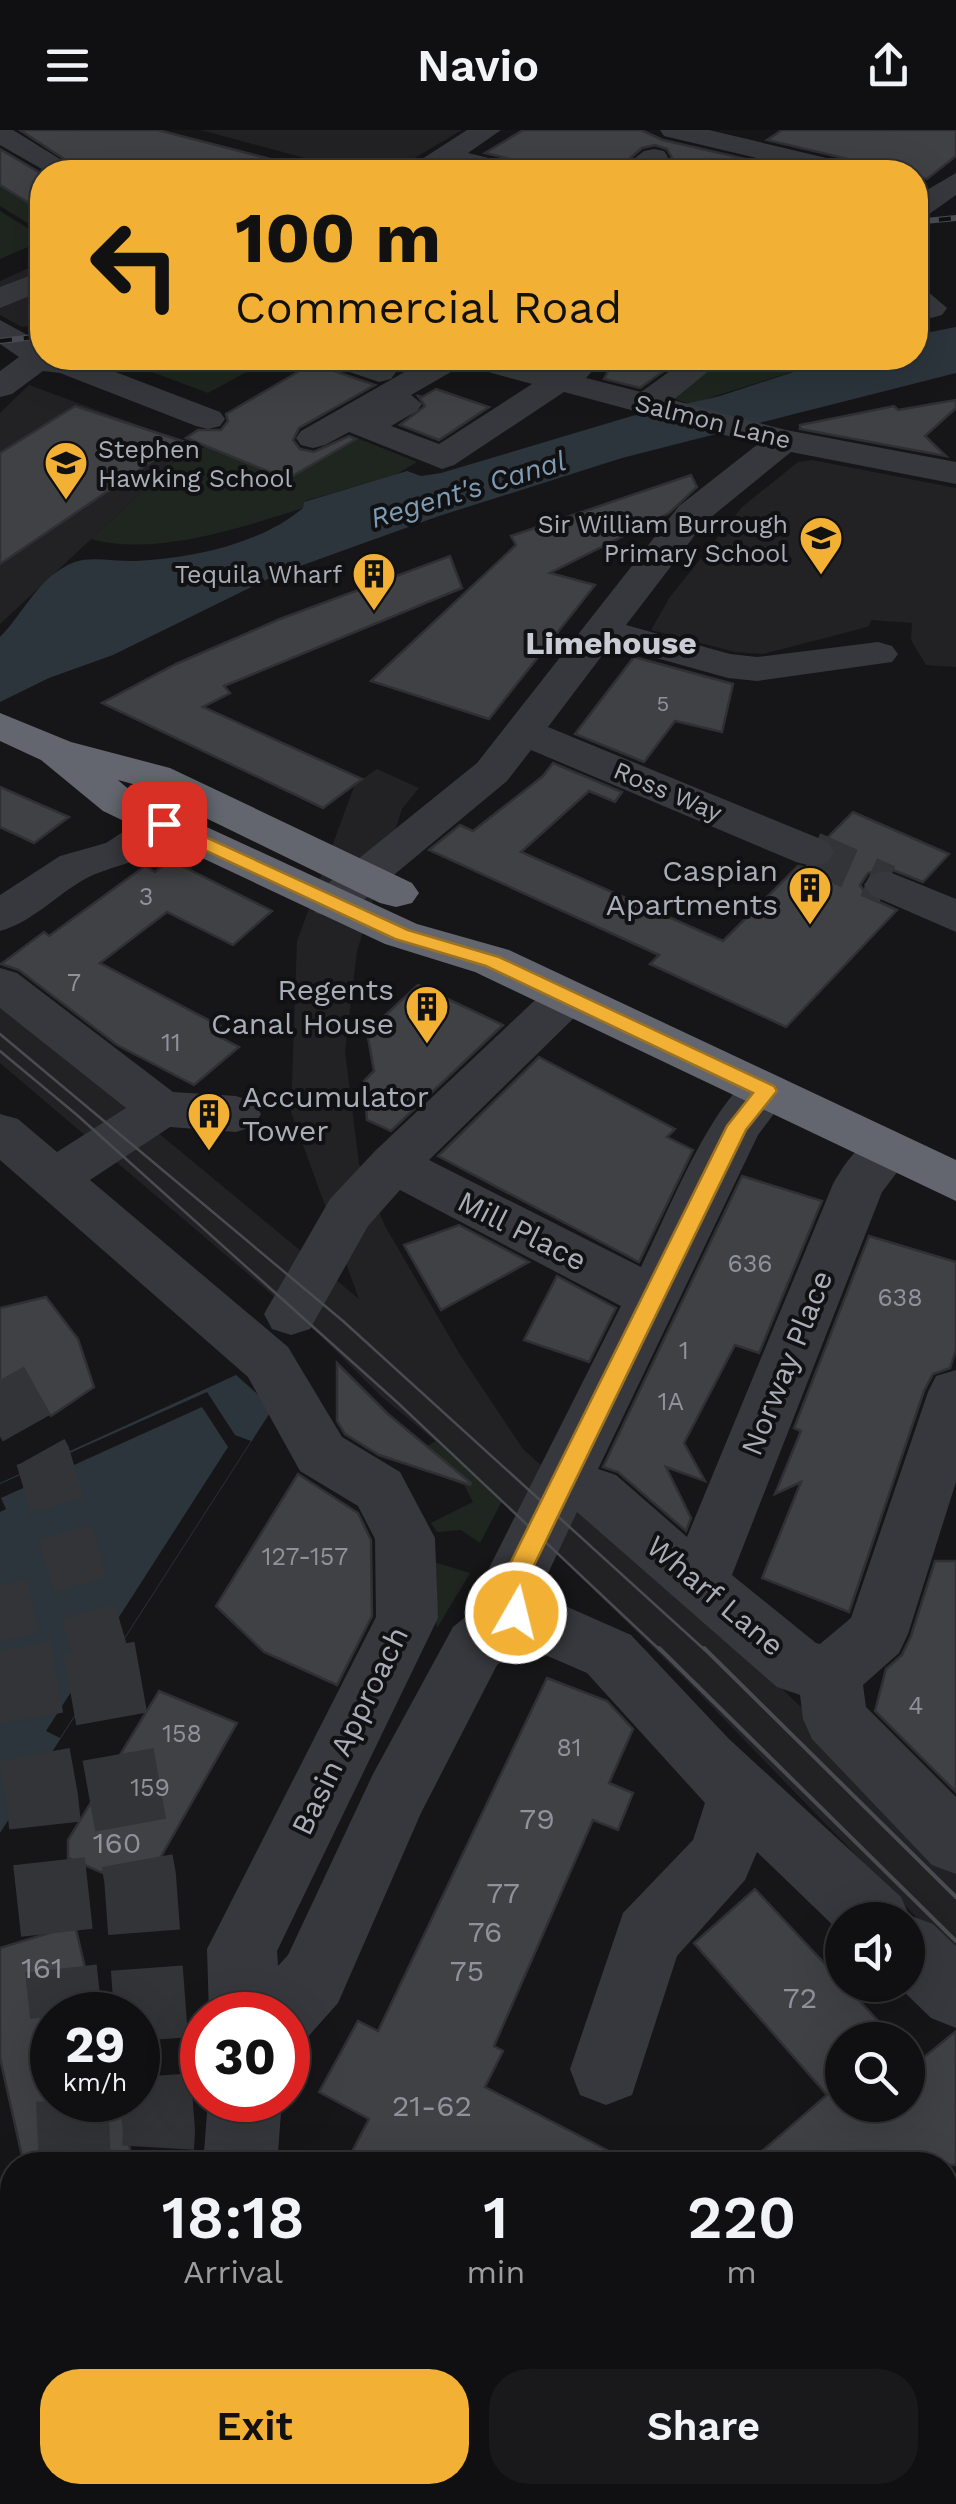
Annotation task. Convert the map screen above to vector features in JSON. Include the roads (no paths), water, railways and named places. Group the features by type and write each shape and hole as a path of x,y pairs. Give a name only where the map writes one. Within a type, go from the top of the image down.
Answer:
{"highway":[{"path":"0,725 56,751 152,776 159,807 348,890 401,934 492,961 956,1182"}],"street":[{"path":"438,160 487,130"},
{"path":"674,130 739,136 807,160"},
{"path":"1,136 46,160"},
{"path":"36,154 66,139"},
{"path":"445,156 462,160"},
{"path":"3,268 30,270"},
{"path":"0,300 30,279"},
{"path":"0,330 21,364"},
{"path":"81,370 208,419"},
{"path":"374,370 380,372"},
{"path":"313,438 445,370"},
{"path":"455,370 444,380 522,407"},
{"name":"Salmon Lane","path":"514,370 770,436 956,473"},
{"path":"405,404 363,427 442,458 576,370"},
{"path":"655,407 696,370"},
{"path":"348,890 492,772 598,630 692,514 770,436"},
{"path":"598,630 742,668 878,654"},
{"name":"Ross Way","path":"522,731 812,852"},
{"path":"0,916 76,866 122,852 159,807"},
{"path":"887,884 956,917"},
{"path":"0,984 161,1109 236,1114"},
{"path":"291,1314 349,1213 393,1164 568,997"},
{"path":"516,1613 512,1584 737,1126 766,1091"},
{"path":"54,1179 161,1109"},
{"name":"Basin Approach","path":"0,1132 268,1362 322,1454 378,1488 405,1538 406,1618 242,1948 243,1992"},
{"name":"Norway Place","path":"698,1584 858,1184 888,1150"},
{"name":"Mill Place","path":"393,1164 652,1297"},
{"path":"953,1409 877,1634 830,1674 835,1719 956,1843"},
{"name":"Wharf Lane","path":"596,1492 698,1584 799,1666 830,1674"},
{"path":"516,1613 609,1654 741,1794 858,1902"},
{"path":"301,1992 312,1980 374,1841 475,1646 516,1613"},
{"path":"606,2069 648,1937 721,1858 741,1794"},
{"path":"925,1964 956,1993"},
{"path":"241,2152 243,2122"}],"water":[{"name":"Regent's Canal","path":"956,327 956,373 622,458 439,516 278,574 113,655 49,678 0,702 0,637 51,576 75,562 157,559 224,547 285,521 303,508 304,502 407,471 421,476 441,473 632,416 720,396 799,370 928,370 928,332"},
{"path":"236,1375 273,1408 0,1833 0,1483"}],"tunnel":[{"path":"812,852 887,885"},
{"path":"0,1380 43,1457 100,1651"},
{"path":"0,1585 15,1651"},
{"path":"15,1648 42,1798 63,1992"},
{"path":"99,1648 140,1877 158,2152"},
{"path":"73,2122 74,2152"}],"tram line":[{"path":"0,1034 343,1321 706,1651"},
{"path":"0,1051 77,1115 398,1403 661,1651"},
{"path":"659,1648 956,1941"},
{"path":"704,1648 956,1897"}],"railway":[{"path":"928,221 956,218"},
{"path":"0,341 30,337"}],"place":[{"name":"Stephen Hawking School","path":"66,501"},
{"name":"Sir William Burrough Primary School","path":"821,576"},
{"name":"Tequila Wharf","path":"374,612"},
{"name":"Caspian Apartments","path":"810,926"},
{"name":"Regents Canal House","path":"427,1045"},
{"name":"Accumulator Tower","path":"209,1152"}],"district":[{"name":"Limehouse","path":"611,643"}]}
